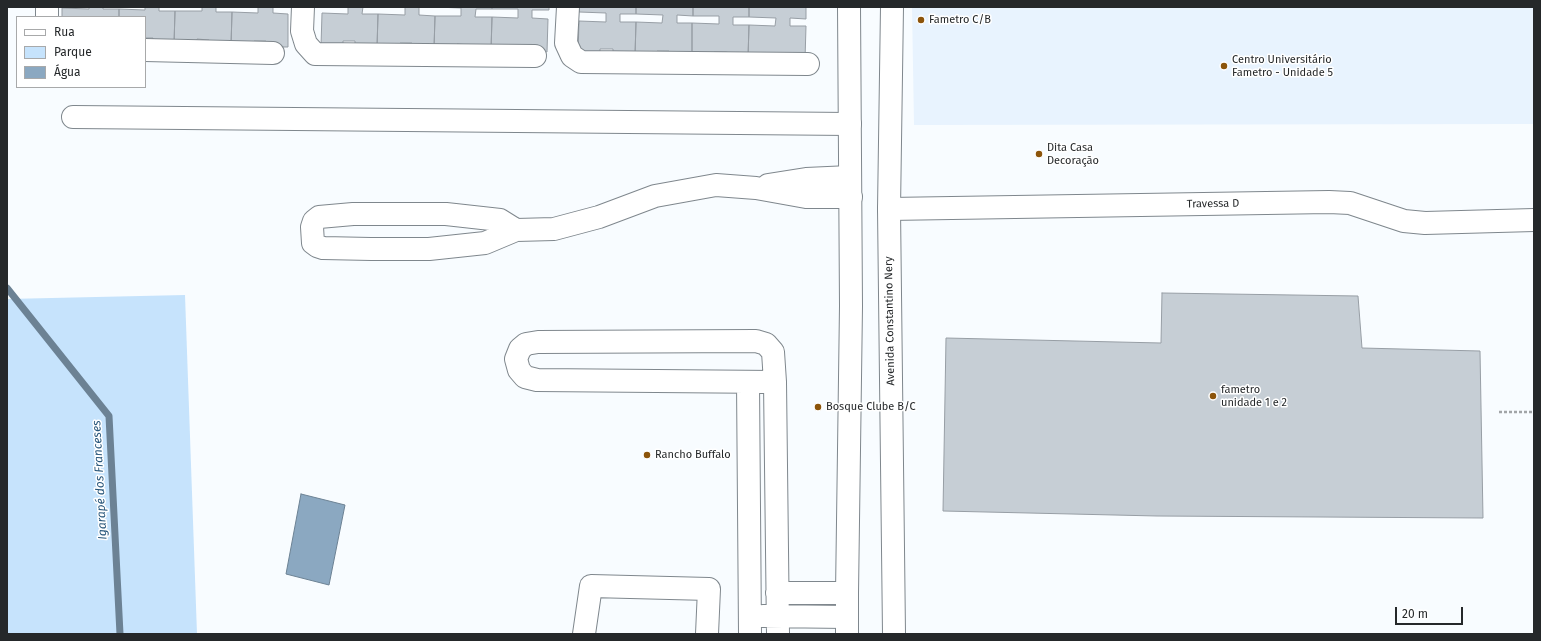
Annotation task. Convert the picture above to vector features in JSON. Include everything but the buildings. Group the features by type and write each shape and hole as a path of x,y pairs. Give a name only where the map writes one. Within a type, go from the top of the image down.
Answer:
{"main road":[{"path":"303,7 302,31 306,44 315,54 535,56"},
{"path":"568,7 566,43 572,56 581,62 808,64"},
{"path":"748,382 750,625 847,625 846,593 851,306 849,7"},
{"name":"Avenida Constantino Nery","path":"892,7 888,209 894,634"},
{"path":"146,50 272,53"},
{"path":"73,117 850,124"},
{"path":"516,230 500,220 446,214 353,214 319,217 314,221 312,227 313,243 323,248 428,249 485,243 516,230 554,229 599,217 655,196 716,185 756,188 806,179 850,187"},
{"name":"Travessa D","path":"888,209 1329,202 1350,203 1404,221 1425,223 1534,220"},
{"path":"775,382 537,380 525,377 519,370 516,359 520,349 526,344 538,342 756,340 766,344 773,352 775,382 777,625"},
{"path":"584,634 591,586 710,589 707,634"},
{"path":"777,592 846,593"}],"path":[{"path":"1499,412 1534,412"}],"shaded area":[{"name":"Centro Universitário Fametro - Unidade 5","path":"912,7 1534,7 1534,124 914,125"}],"green space":[{"path":"185,295 197,634 7,634 7,299"}],"water":[{"path":"301,494 345,505 329,585 286,574"}],"waterway":[{"name":"Igarapé dos Franceses","path":"7,288 109,416 120,634"}],"place":[{"name":"Fametro C/B","path":"921,20"},
{"name":"Centro Universitário Fametro - Unidade 5","path":"1224,66"},
{"name":"Dita Casa Decoração","path":"1039,154"},
{"name":"fametro unidade 1 e 2","path":"1213,396"},
{"name":"Bosque Clube B/C","path":"818,407"},
{"name":"Rancho Buffalo","path":"647,455"}]}
